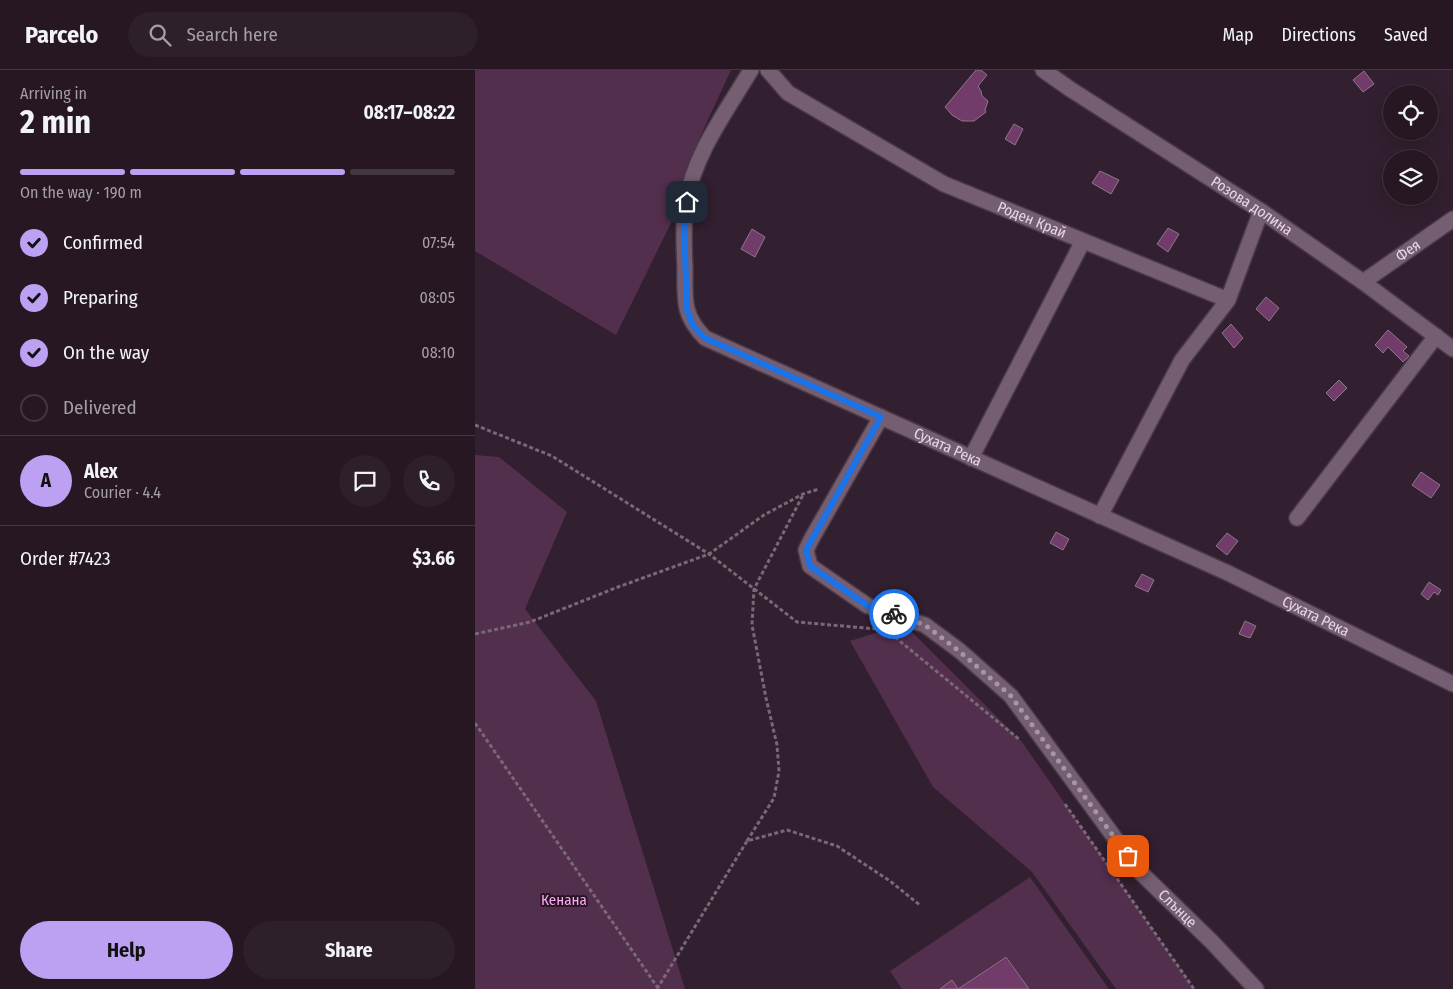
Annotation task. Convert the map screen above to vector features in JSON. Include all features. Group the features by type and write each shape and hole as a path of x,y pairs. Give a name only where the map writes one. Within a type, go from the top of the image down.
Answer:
{"street":[{"name":"Сухата Река","path":"751,70 697,164 691,183 684,222 687,310 693,326 705,338 1228,573 1453,683"},
{"name":"Роден Край","path":"768,70 788,93 944,184 1228,300"},
{"name":"Розова долина","path":"1043,70 1261,211 1363,282 1453,349"},
{"path":"1100,516 1183,360 1228,300 1261,211"},
{"name":"Фея","path":"1363,282 1453,218"},
{"path":"971,458 1083,241"},
{"path":"1297,518 1436,336"},
{"name":"Слънце","path":"881,417 806,550 810,566 868,606 925,625 959,651 1011,696 1139,871 1212,942 1256,989"}],"path":[{"path":"475,425 552,456 709,554 797,622 886,630 1022,742"},
{"path":"475,634 530,622 709,554 763,515 803,494 845,480"},
{"path":"475,723 657,989 775,798 779,771 777,745 751,624 754,589 803,494"},
{"path":"1061,798 1194,989"},
{"path":"747,841 787,830 837,846 889,880 921,906"}],"green space":[{"path":"475,70 731,70 700,137 674,217 616,335 475,251"},
{"name":"Кенана","path":"475,455 499,457 567,512 525,609 596,701 685,989 475,989"},
{"path":"904,624 1022,742 1194,989 1116,989 1032,872 933,787 850,641"},
{"path":"1030,877 1109,989 1029,989 1006,956 957,989 902,989 890,971"}],"building":[{"path":"976,70 981,70 987,75 978,86 982,96 988,101 986,112 974,121 962,121 952,115 945,107"},
{"path":"1364,71 1374,84 1363,92 1353,80"},
{"path":"1014,124 1023,129 1015,145 1005,139"},
{"path":"1100,171 1119,180 1111,194 1092,183"},
{"path":"1168,228 1179,234 1168,252 1157,244"},
{"path":"752,229 765,237 755,257 741,249"},
{"path":"1266,297 1279,308 1269,321 1256,309"},
{"path":"1231,324 1243,338 1234,348 1222,333"},
{"path":"1388,330 1407,347 1403,351 1409,356 1403,362 1388,347 1383,353 1375,345"},
{"path":"1339,380 1347,388 1334,401 1326,393"},
{"path":"1421,472 1440,485 1431,498 1412,485"},
{"path":"1056,532 1069,539 1063,550 1050,543"},
{"path":"1227,533 1238,541 1227,555 1216,546"},
{"path":"1142,574 1154,580 1148,592 1135,586"},
{"path":"1429,582 1441,590 1438,595 1434,592 1428,600 1421,594"},
{"path":"1245,621 1256,626 1250,638 1239,634"},
{"path":"1006,957 1029,989 958,989"},
{"path":"952,980 958,989 940,989"}],"way so far":[{"path":"894,614 925,625 959,651 1011,696 1128,856"}],"route":[{"path":"687,202 684,222 685,280 687,310 693,326 705,338 881,417 806,550 810,566 868,606 894,614"}]}
